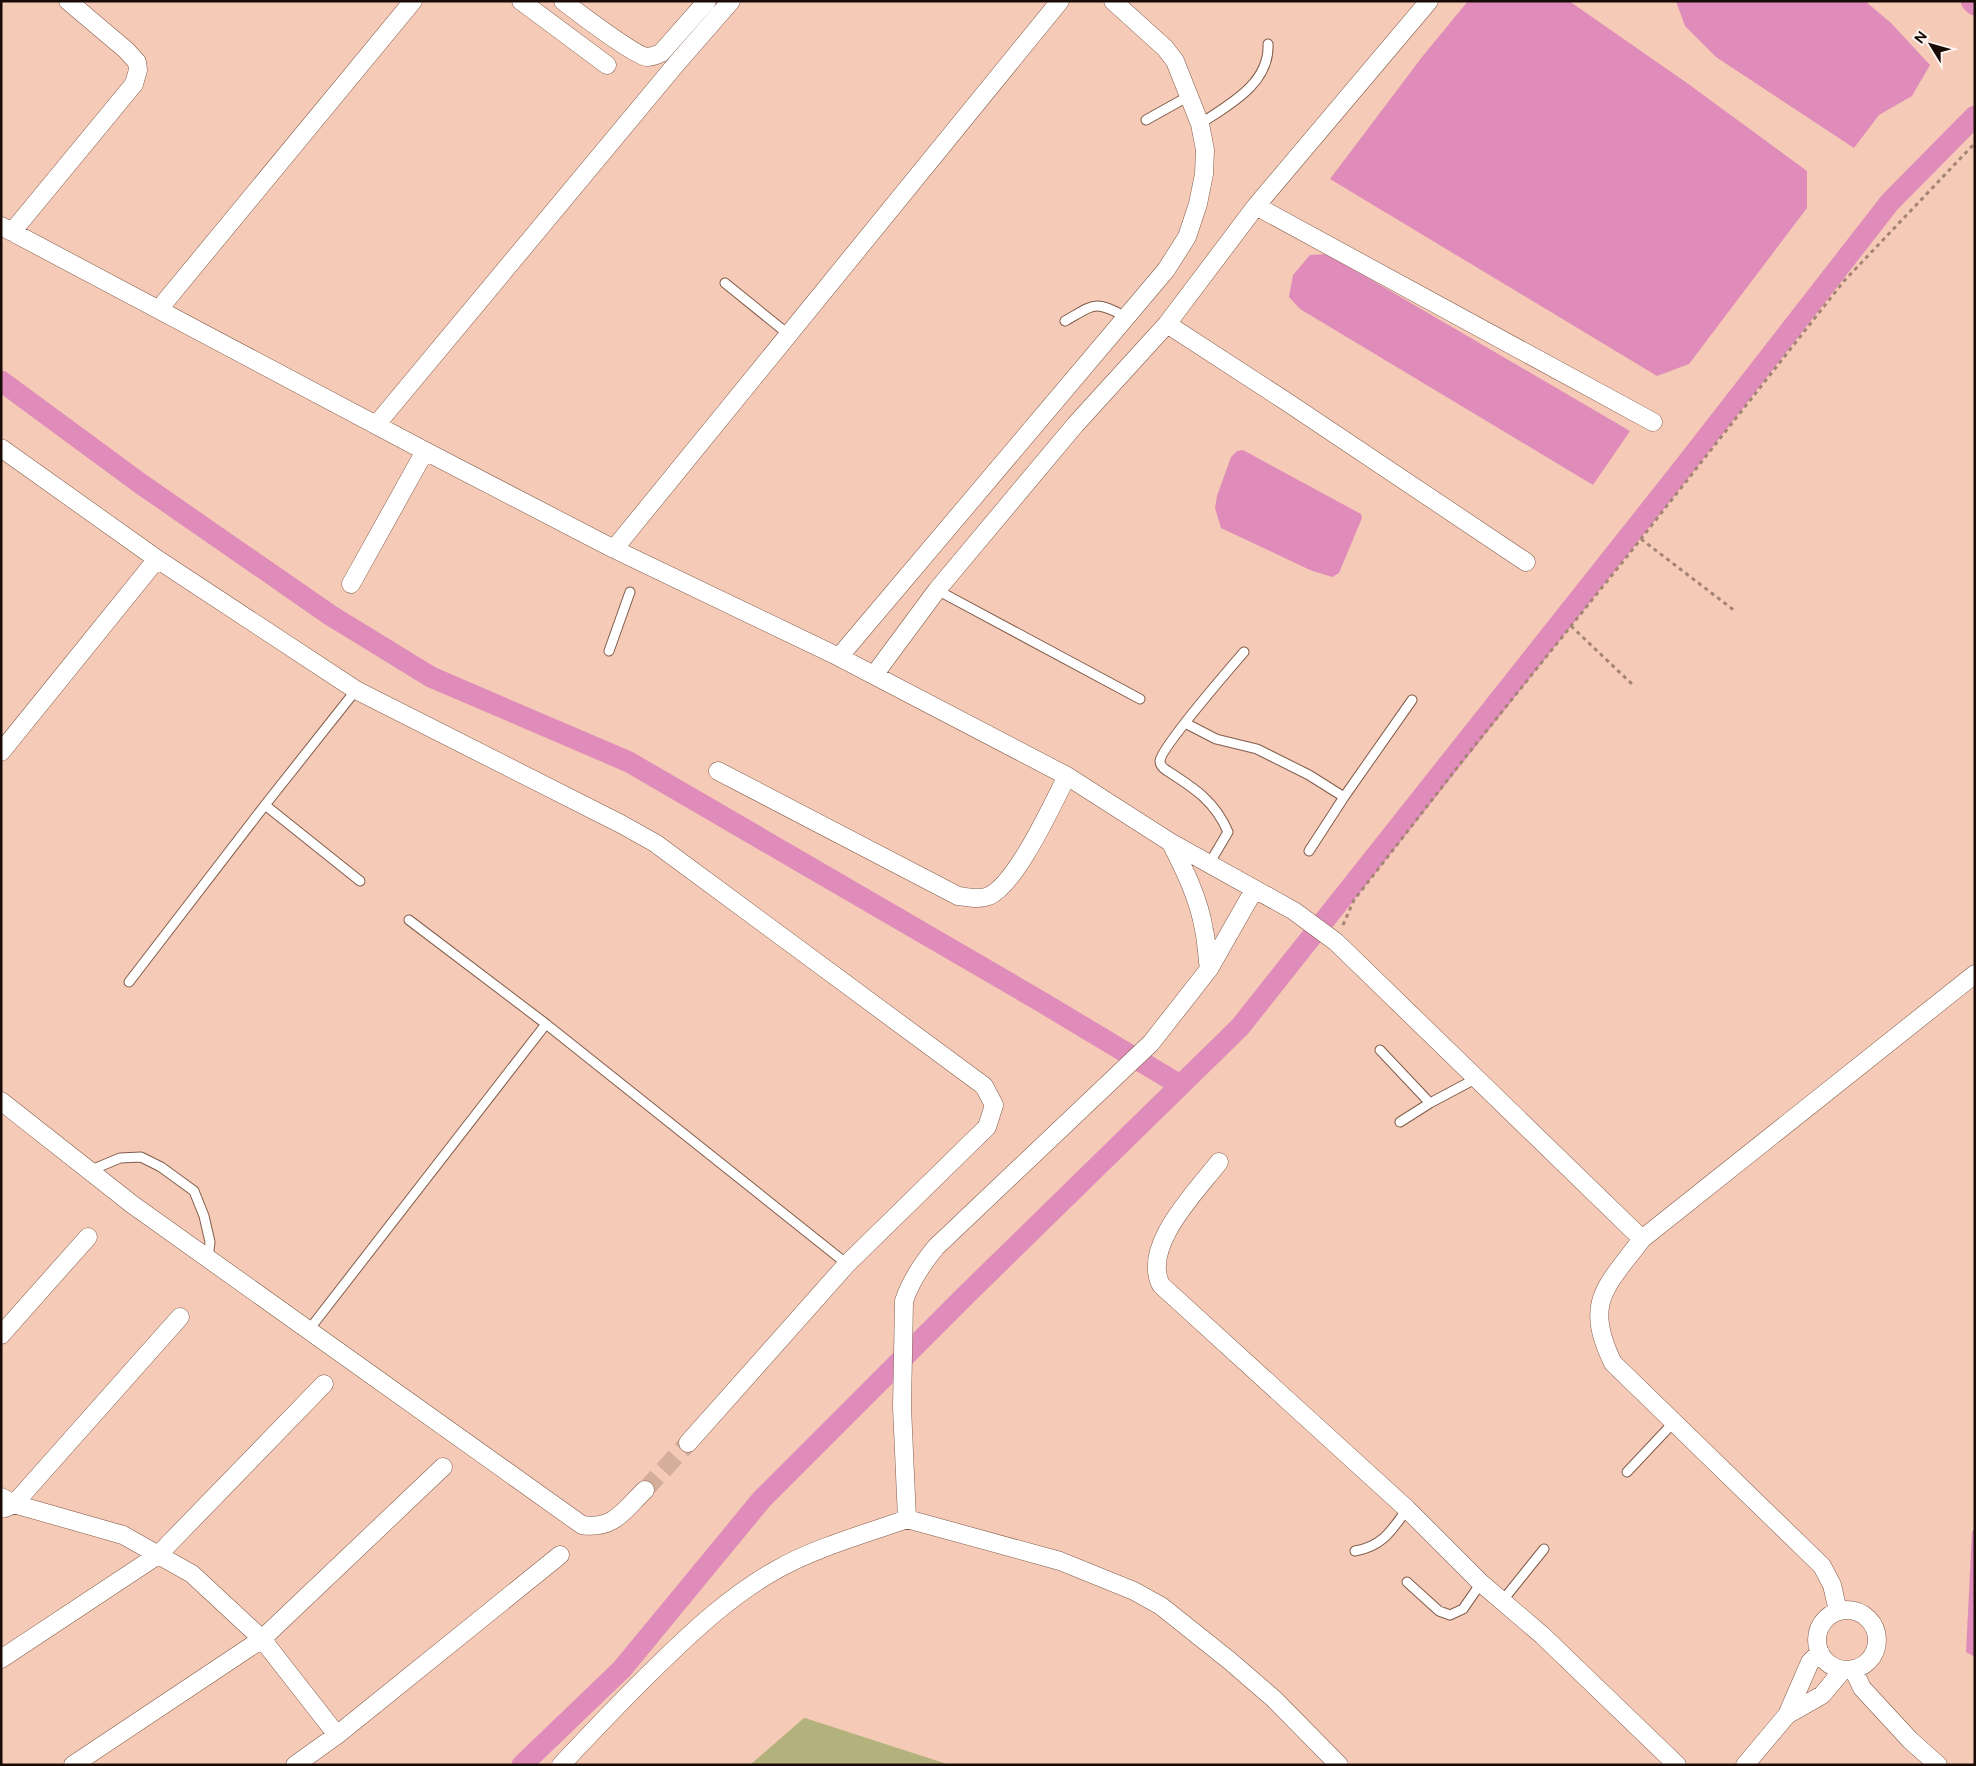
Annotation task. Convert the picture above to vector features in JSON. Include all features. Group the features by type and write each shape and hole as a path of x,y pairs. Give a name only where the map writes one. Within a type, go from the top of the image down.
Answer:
{"street":[{"path":"68,1 126,50 137,62 138,70 134,84 6,229 643,566 839,657 1067,776 1170,842 1294,911 1336,942 1642,1239"},
{"path":"159,309 413,1"},
{"path":"521,1 607,65"},
{"path":"562,1 631,50 645,57 661,53 706,1"},
{"path":"376,425 677,63 731,1"},
{"path":"614,549 1060,1"},
{"path":"839,657 1166,270 1187,237 1198,204 1204,174 1204,150 1200,124 1175,61 1165,48 1113,1"},
{"path":"874,675 938,590 1074,425 1167,324 1256,206 1428,1"},
{"path":"1256,206 1653,422"},
{"path":"1167,324 1288,402 1526,562"},
{"path":"1,448 156,559 356,690 655,843 984,1086 994,1105 987,1127 847,1264 688,1443"},
{"path":"351,584 425,451"},
{"path":"1,752 156,559"},
{"path":"718,771 958,896 980,898 1000,889 1027,852 1067,776"},
{"path":"1170,842 1186,873 1198,905 1204,930 1209,970"},
{"path":"907,1519 902,1407 904,1302 910,1285 921,1266 936,1247 1151,1043 1209,970 1254,890"},
{"path":"1838,1611 1832,1585 1822,1566 1613,1363 1602,1341 1598,1306 1607,1286 1642,1239 1975,974"},
{"path":"1,1101 89,1171 208,1259 582,1524 596,1527 610,1523 645,1490"},
{"path":"1219,1162 1168,1227 1160,1245 1157,1276 1161,1285 1407,1509 1481,1583 1542,1635 1676,1765"},
{"path":"1,1335 88,1237"},
{"path":"180,1318 5,1504 123,1536 192,1574 262,1639 338,1735"},
{"path":"1,1659 158,1555 324,1384"},
{"path":"73,1765 262,1639 443,1467"},
{"path":"560,1765 609,1713 692,1632 728,1601 777,1569 822,1550 907,1519 1060,1561 1141,1595 1161,1606 1274,1699 1339,1765"},
{"path":"295,1765 338,1735 560,1555"},
{"path":"1787,1715 1822,1695 1848,1669 1869,1660 1874,1652 1876,1633 1867,1617 1858,1612 1838,1611 1829,1616 1820,1628 1817,1642 1820,1652 1825,1661 1834,1667 1848,1669 1862,1688 1910,1740 1938,1765"},
{"path":"1745,1765 1787,1715 1810,1662 1820,1652"}],"lane":[{"path":"1200,124 1235,101 1254,82 1264,70 1269,54 1268,44"},
{"path":"1146,120 1189,96"},
{"path":"725,283 788,334"},
{"path":"1065,321 1093,305 1108,307 1126,317"},
{"path":"938,590 1140,699"},
{"path":"609,651 630,592"},
{"path":"1210,864 1228,832 1225,824 1206,798 1161,766 1160,760 1185,723 1244,652"},
{"path":"129,982 356,690"},
{"path":"1310,851 1344,797 1412,700"},
{"path":"1185,723 1216,739 1258,749 1344,797"},
{"path":"265,805 360,881"},
{"path":"409,920 546,1024 847,1264"},
{"path":"308,1331 546,1024"},
{"path":"1380,1050 1430,1103"},
{"path":"1400,1122 1430,1103 1477,1078"},
{"path":"89,1171 120,1158 141,1157 161,1167 194,1191 204,1216 210,1242 208,1259"},
{"path":"1627,1472 1674,1422"},
{"path":"1356,1551 1386,1538 1407,1509"},
{"path":"1502,1600 1544,1549"},
{"path":"1407,1582 1439,1611 1450,1615 1463,1609 1481,1583"}],"path":[{"path":"1336,942 1354,900 1844,281 1975,142"},
{"path":"1641,539 1735,611"},
{"path":"1571,626 1632,684"}],"shaded area":[{"path":"1468,1 1569,1 1687,83 1807,171 1807,208 1689,364 1657,376 1330,179 1422,57"},
{"path":"1676,1 1865,1 1891,23 1930,65 1912,96 1879,115 1854,148 1716,57 1685,26"},
{"path":"1327,254 1630,431 1593,485 1300,309 1289,297 1293,275 1310,255"},
{"path":"1243,450 1361,514 1362,518 1339,573 1332,577 1310,570 1221,528 1215,508 1217,496 1231,457 1237,451"},
{"path":"1975,1528 1975,1657 1966,1652 1972,1532"},
{"path":"805,1718 950,1765 750,1765"}],"waterway":[{"path":"1971,1 1975,5"},
{"path":"522,1765 622,1669 762,1499 966,1295 1240,1027 1679,473 1890,202 1975,116"},
{"path":"1,381 141,484 330,615 431,677 629,762 1040,1001 1180,1085"}],"tunnel":[{"path":"645,1490 688,1443"}]}
